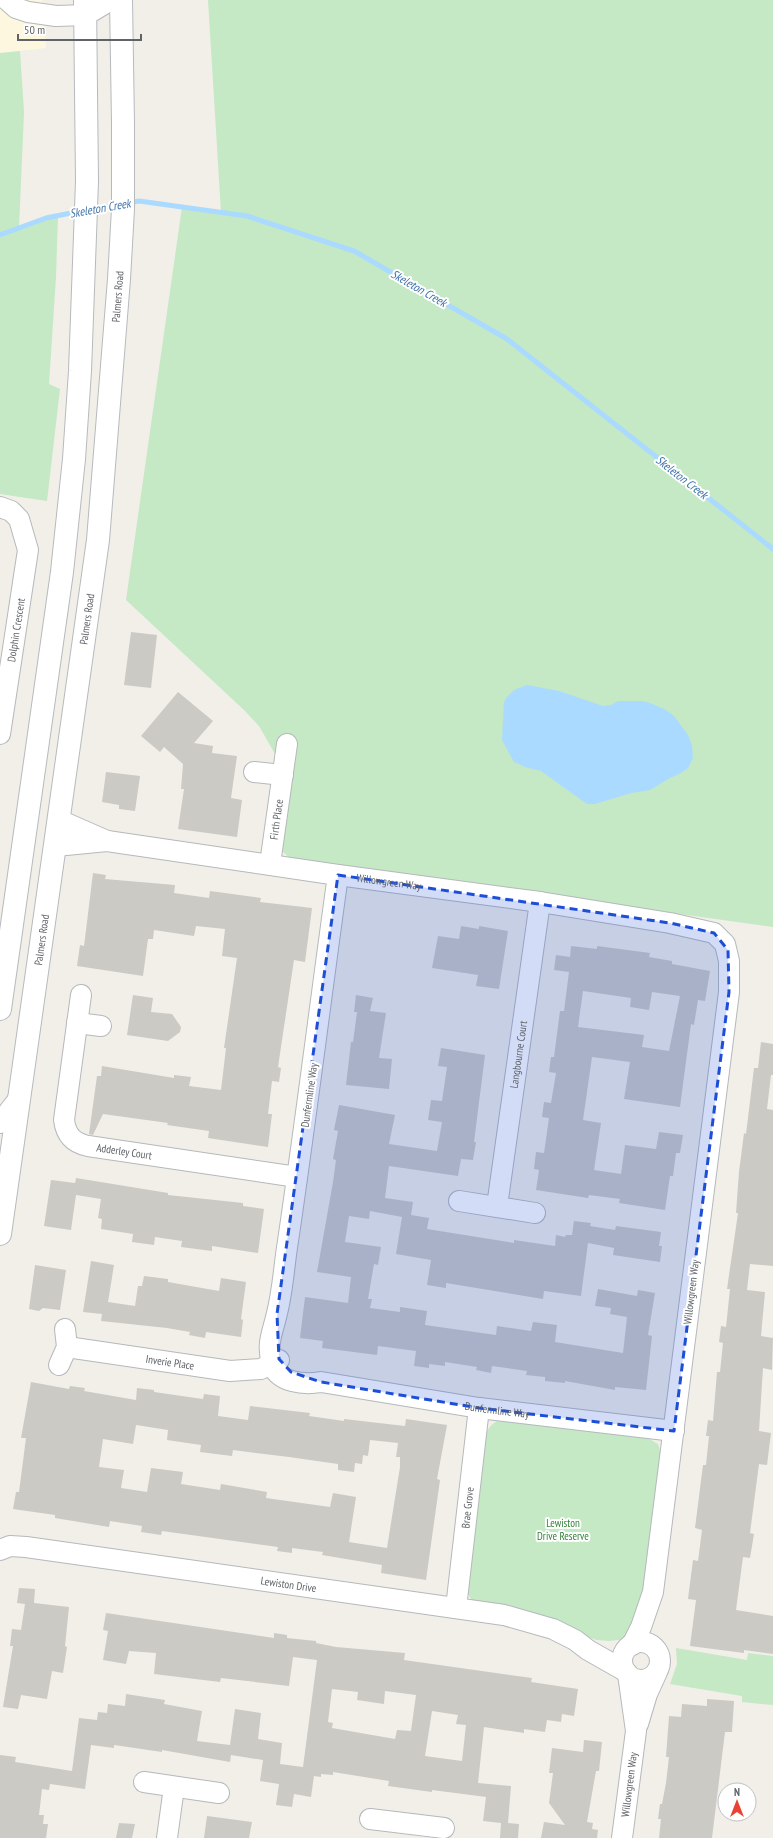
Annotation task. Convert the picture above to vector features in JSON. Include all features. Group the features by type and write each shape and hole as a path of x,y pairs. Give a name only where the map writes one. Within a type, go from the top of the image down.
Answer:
{"main road":[{"name":"Palmers Road","path":"0,1234 98,540 120,279 123,209 121,0"},
{"path":"0,1009 69,513 80,371 84,278 87,181 85,8"}],"street":[{"path":"7,0 16,8 28,12 56,16 111,0"},
{"name":"Dolphin Crescent","path":"0,500 15,502 28,513 34,525 36,536 35,542 28,550"},
{"name":"Dolphin Crescent","path":"0,507 11,511 19,519 28,550 0,734"},
{"name":"Firth Place","path":"270,864 287,744"},
{"path":"254,772 283,775"},
{"name":"Willowgreen Way","path":"59,820 107,841"},
{"name":"Willowgreen Way","path":"56,846 107,841 338,875 540,902 670,923 714,933 730,941 729,992 653,1592 642,1627 630,1646"},
{"name":"Dunfermline Way","path":"338,875 277,1314 270,1340 276,1362 291,1372 313,1377 321,1382 479,1408 674,1431"},
{"name":"Langbourne Court","path":"497,1206 540,902"},
{"name":"Adderley Court","path":"81,996 64,1120 67,1133 76,1142 88,1146 297,1177"},
{"path":"77,1023 101,1026"},
{"path":"0,1123 20,1097"},
{"path":"459,1201 535,1213"},
{"name":"Inverie Place","path":"64,1347 230,1371 261,1369 276,1362"},
{"name":"Brae Grove","path":"456,1608 479,1408"},
{"name":"Lewiston Drive","path":"0,1550 10,1546 26,1547 520,1618 553,1629 575,1640 588,1650 626,1673"},
{"name":"Willowgreen Way","path":"622,1838 636,1731 658,1663 653,1592"},
{"name":"Lewiston Drive","path":"575,1640 630,1646"},
{"path":"637,1643 648,1643 654,1647 658,1663 650,1678 641,1680 626,1673 622,1660 630,1646 637,1643"},
{"name":"Willowgreen Way","path":"626,1673 636,1731"},
{"path":"144,1782 218,1794"},
{"path":"167,1838 174,1787"},
{"path":"370,1819 414,1831 444,1828"}],"highlighted area":[{"path":"338,875 670,923 714,933 728,950 729,992 674,1431 479,1408 321,1382 291,1372 279,1359 277,1314"}],"shaded area":[{"path":"0,0 42,0 46,48 0,53"}],"green space":[{"path":"208,0 773,0 773,927 292,860 283,852 279,754 275,754 259,726 244,710 126,600 182,207 221,212"},
{"path":"20,51 24,112 19,228 58,215 56,277 49,384 60,389 47,501 0,494 0,53"},
{"name":"Lewiston Drive Reserve","path":"501,1419 644,1436 658,1444 662,1458 646,1596 626,1639 609,1641 597,1640 479,1604 472,1600 467,1593 483,1440 489,1428"},
{"path":"676,1648 747,1660 748,1653 773,1656 773,1705 742,1702 742,1696 670,1684 677,1664"}],"water":[{"path":"527,685 559,691 603,706 611,705 618,701 642,701 666,710 674,716 688,735 692,745 693,758 688,768 650,790 631,793 595,804 587,804 541,771 525,767 514,762 502,740 504,702 514,690"}],"building":[{"path":"131,632 157,635 151,688 124,685"},
{"path":"178,692 213,721 194,743 213,746 212,753 237,756 231,798 242,800 237,837 178,829 184,789 181,789 183,764 164,747 160,752 141,736"},
{"path":"106,772 140,776 135,811 119,809 119,805 102,802"},
{"path":"93,873 106,875 105,879 175,885 174,893 209,898 210,891 261,898 260,902 312,908 305,962 294,960 278,1067 281,1068 279,1082 272,1081 268,1114 272,1114 268,1147 208,1138 209,1131 167,1125 168,1123 103,1114 93,1135 89,1134 97,1076 101,1076 102,1066 174,1078 174,1075 191,1077 189,1086 221,1090 226,1048 224,1048 237,958 222,956 225,929 196,926 194,936 154,930 153,939 148,939 143,976 77,966 80,945 84,946"},
{"path":"461,926 479,929 479,926 508,931 499,989 476,986 478,975 432,968 438,936 459,939"},
{"path":"571,946 597,949 597,946 650,953 649,957 672,961 672,964 710,971 705,1001 698,1000 694,1025 691,1024 680,1107 624,1099 630,1062 592,1057 583,1120 601,1123 594,1170 621,1174 625,1145 656,1149 659,1132 683,1135 680,1153 676,1153 673,1176 670,1176 665,1210 619,1203 620,1199 589,1195 588,1198 536,1190 539,1170 534,1169 536,1152 544,1153 549,1118 542,1117 544,1102 551,1103 556,1073 549,1072 551,1057 554,1057 560,1011 564,1011 569,972 554,970 556,955 570,957","holes":["583,991 631,998 630,1007 649,1010 652,992 680,996 669,1051 642,1047 644,1035 578,1027"]},
{"path":"133,995 153,998 151,1012 172,1014 181,1027 180,1032 168,1041 127,1035"},
{"path":"356,995 373,998 370,1011 386,1013 379,1058 392,1059 389,1089 346,1085 351,1042 353,1042 357,1012 354,1012"},
{"path":"761,1042 773,1044 773,1075 771,1075 767,1109 773,1110 773,1266 750,1264 747,1290 765,1292 761,1336 773,1338 772,1370 763,1368 759,1431 771,1433 767,1465 759,1464 750,1533 754,1534 750,1558 743,1557 736,1610 773,1616 773,1654 744,1650 744,1653 690,1646 696,1600 688,1599 693,1560 698,1561 702,1530 695,1528 703,1465 706,1465 709,1436 706,1436 708,1420 713,1421 717,1372 720,1372 723,1343 719,1342 721,1326 726,1327 730,1289 727,1289 738,1213 736,1213 739,1172 744,1133 746,1134 754,1068 758,1068"},
{"path":"441,1048 485,1055 473,1160 461,1159 458,1176 389,1166 385,1198 413,1202 411,1215 429,1218 427,1229 514,1243 514,1240 555,1246 556,1235 565,1237 566,1235 572,1235 574,1221 591,1223 590,1226 615,1230 616,1226 661,1232 659,1246 662,1246 660,1262 613,1255 614,1248 588,1243 581,1296 544,1291 543,1299 446,1283 446,1288 427,1285 431,1260 396,1254 402,1217 370,1211 369,1219 349,1216 345,1242 381,1247 378,1265 374,1264 368,1299 372,1299 370,1308 400,1312 400,1307 427,1311 425,1325 496,1335 497,1326 531,1331 533,1322 557,1325 555,1342 623,1353 627,1317 610,1314 611,1308 595,1306 598,1289 637,1296 638,1290 655,1293 648,1335 652,1336 646,1390 615,1387 615,1390 565,1381 565,1383 545,1381 545,1377 526,1375 527,1371 492,1366 491,1373 476,1370 477,1367 445,1362 445,1366 429,1364 429,1368 414,1366 416,1351 378,1346 377,1355 322,1348 323,1341 300,1338 305,1297 348,1303 351,1277 317,1272 336,1160 333,1159 338,1131 334,1130 339,1105 395,1115 389,1144 437,1151 442,1122 428,1120 431,1100 442,1101 447,1067 438,1066"},
{"path":"76,1178 168,1193 168,1195 243,1203 243,1206 264,1209 258,1253 212,1246 212,1251 181,1247 182,1241 155,1237 154,1245 132,1242 133,1234 101,1229 102,1219 98,1218 101,1199 76,1195 71,1230 44,1226 51,1180 75,1183"},
{"path":"91,1261 114,1265 108,1302 135,1306 138,1286 142,1286 144,1276 168,1279 168,1282 219,1291 221,1278 246,1282 241,1319 243,1320 241,1337 206,1332 205,1338 189,1335 190,1332 167,1328 101,1321 102,1314 83,1312"},
{"path":"35,1265 66,1270 60,1310 43,1308 39,1311 29,1309"},
{"path":"31,1382 69,1389 70,1386 85,1388 84,1391 136,1400 137,1388 203,1399 204,1394 220,1396 218,1416 248,1420 250,1406 310,1413 309,1416 344,1421 344,1419 405,1426 406,1419 447,1425 437,1479 440,1480 426,1580 381,1573 382,1565 322,1555 323,1552 292,1548 292,1553 277,1551 278,1547 162,1531 161,1535 141,1532 142,1526 110,1521 109,1527 55,1518 55,1515 13,1509 16,1492 19,1492 26,1438 21,1438","holes":["136,1425 168,1430 167,1440 201,1445 200,1452 232,1456 233,1450 289,1457 338,1464 338,1470 354,1472 355,1463 362,1464 363,1455 368,1456 370,1440 398,1443 396,1457 400,1457 400,1467 387,1548 349,1542 356,1497 333,1493 330,1507 266,1498 267,1492 221,1484 220,1490 181,1484 183,1472 151,1468 147,1492 121,1488 124,1470 99,1467 103,1439 133,1444"]},
{"path":"19,1588 35,1589 34,1603 69,1607 65,1646 67,1647 63,1673 52,1671 47,1699 21,1695 18,1709 3,1707 13,1646 10,1646 12,1629 21,1630 25,1604 17,1603"},
{"path":"106,1613 274,1638 274,1633 287,1635 287,1638 316,1641 316,1643 336,1647 405,1653 404,1660 532,1678 531,1682 578,1689 574,1716 562,1714 561,1722 547,1720 545,1732 524,1729 524,1733 484,1727 478,1783 511,1786 508,1823 519,1824 518,1838 500,1838 501,1823 483,1821 486,1797 388,1786 389,1781 333,1772 333,1775 321,1774 321,1777 314,1776 311,1797 294,1794 292,1807 276,1805 279,1784 260,1781 263,1760 231,1755 230,1762 162,1750 162,1752 114,1745 114,1748 91,1745 85,1789 50,1784 49,1790 42,1789 39,1815 44,1815 43,1824 48,1824 46,1838 0,1838 0,1755 16,1757 15,1762 72,1771 79,1718 97,1720 98,1712 107,1713 108,1704 125,1706 126,1694 165,1700 164,1704 202,1711 197,1741 230,1745 235,1709 261,1713 258,1739 282,1743 280,1764 303,1767 317,1660 293,1657 289,1686 221,1678 220,1682 154,1674 156,1653 129,1651 126,1664 103,1660 108,1631 103,1630","holes":["332,1689 358,1692 357,1700 384,1704 385,1691 416,1695 411,1731 397,1730 395,1739 332,1728 333,1723 328,1722","432,1711 458,1715 456,1724 466,1725 462,1761 425,1756"]},
{"path":"707,1699 734,1701 732,1732 725,1732 719,1782 717,1782 717,1797 712,1838 659,1838 661,1819 658,1819 660,1804 662,1804 666,1783 669,1757 666,1757 669,1716 681,1717 682,1704 707,1706"},
{"path":"584,1740 602,1742 599,1771 596,1771 587,1822 593,1823 592,1829 598,1830 597,1838 541,1838 544,1822 565,1825 549,1803 553,1773 549,1773 552,1748 583,1752"},
{"path":"207,1816 252,1822 249,1838 204,1838"},
{"path":"119,1823 135,1824 132,1838 116,1838"}],"waterway":[{"name":"Skeleton Creek","path":"128,203 139,201 247,216 354,251 507,339 773,549"},
{"name":"Skeleton Creek","path":"91,209 119,205"},
{"name":"Skeleton Creek","path":"0,235 46,218 81,211"}]}
